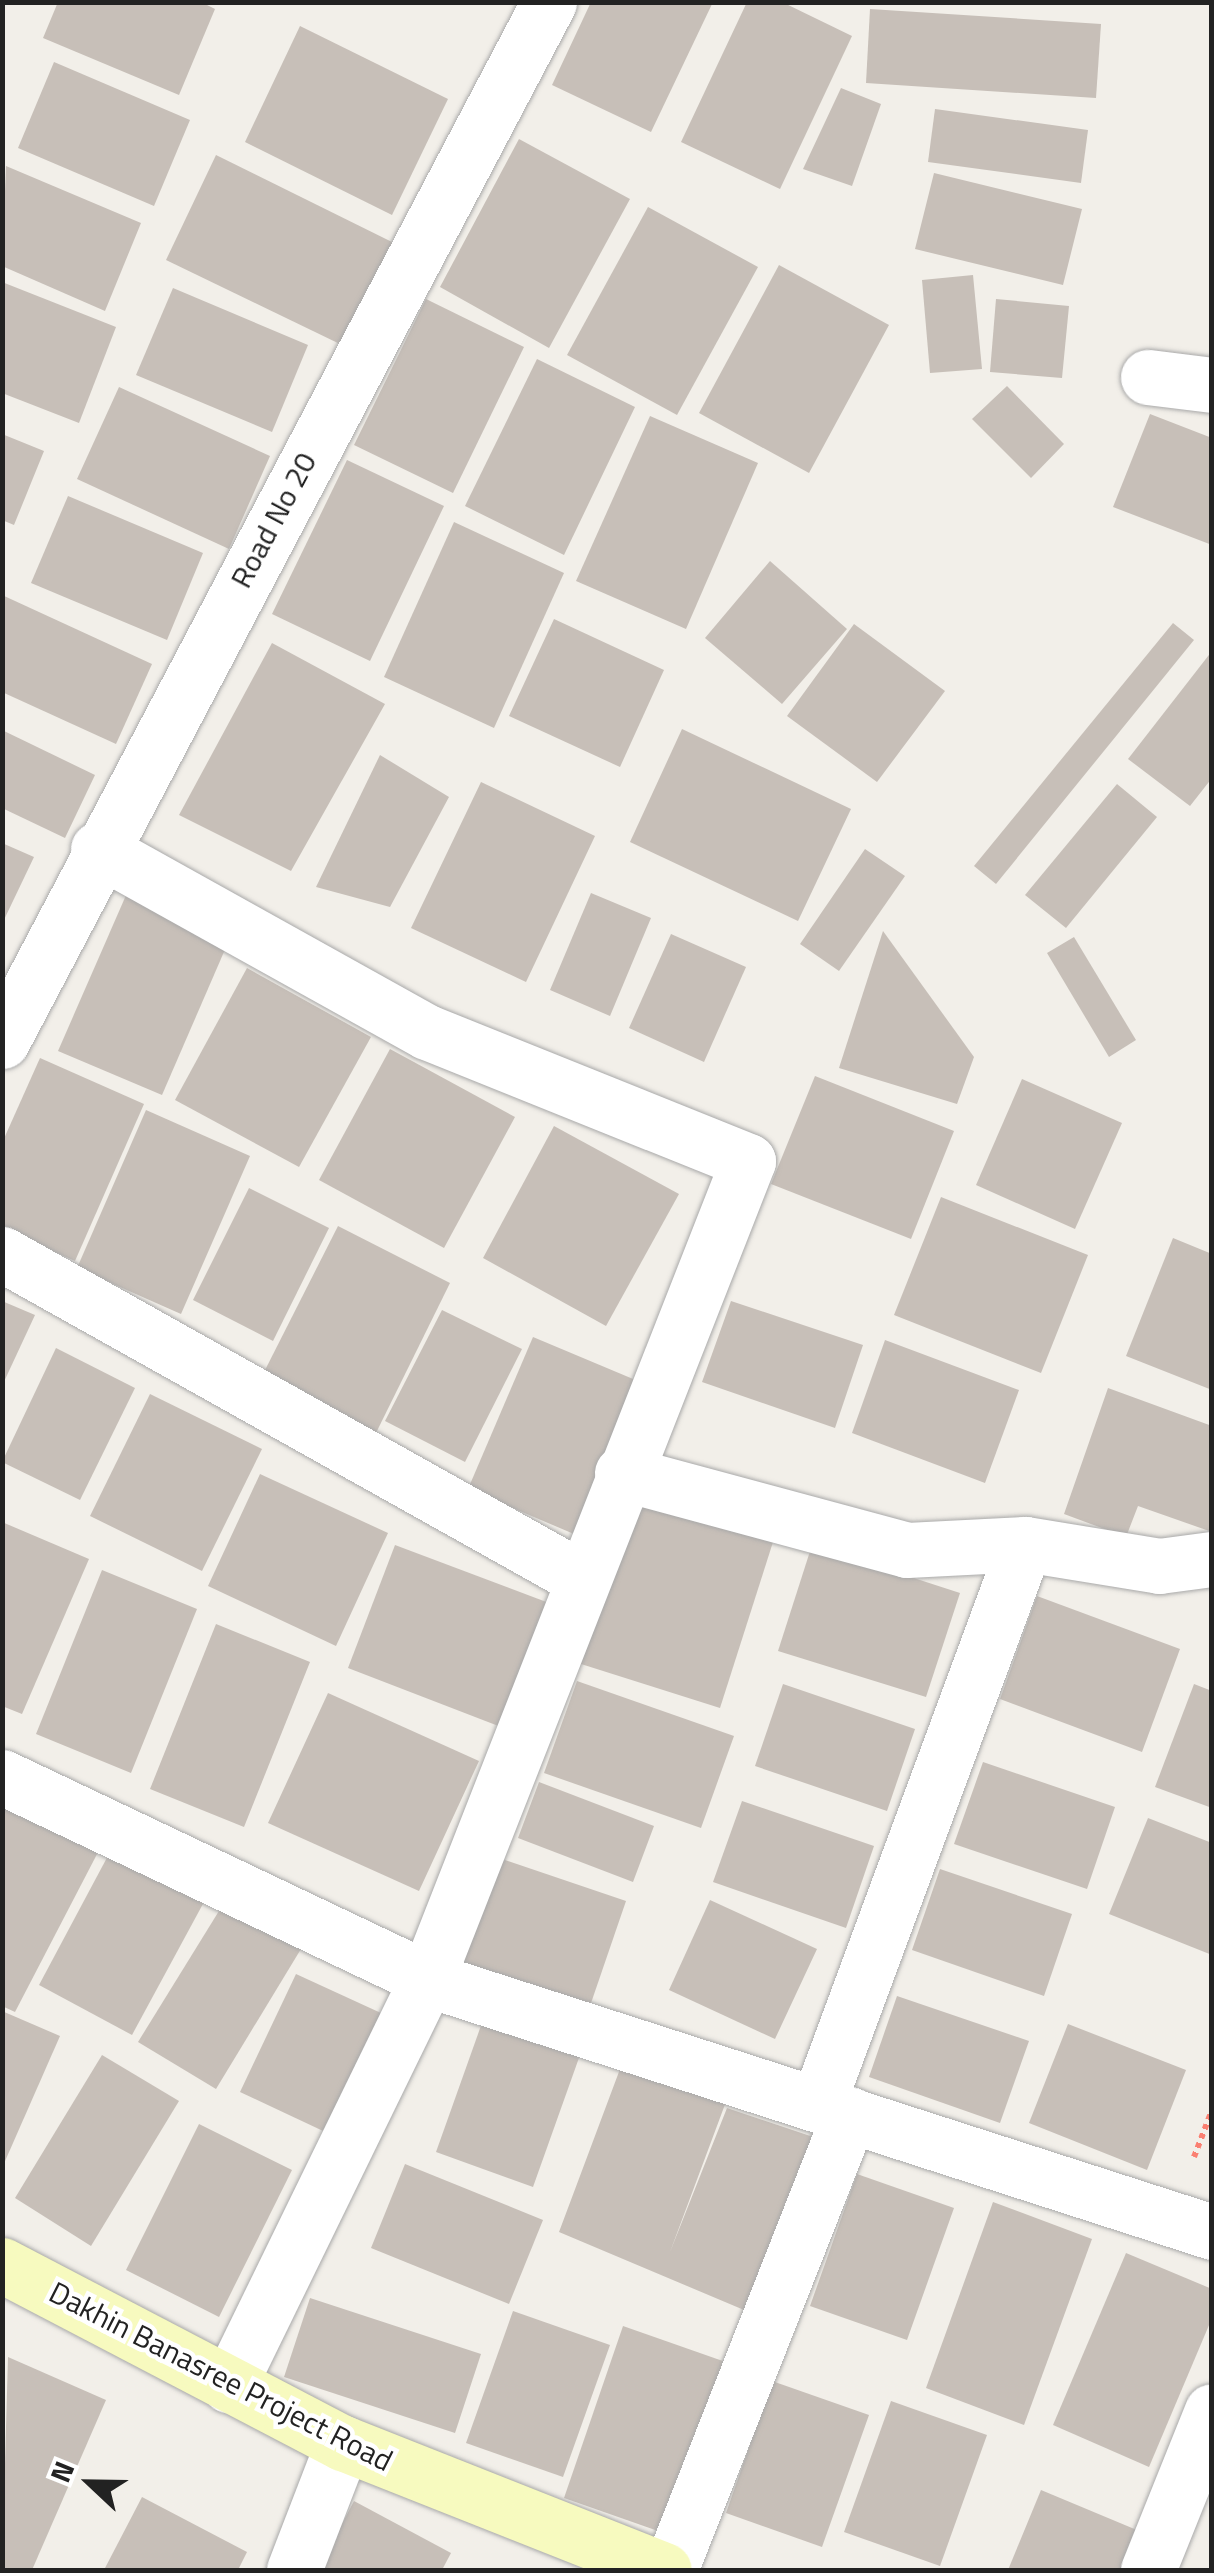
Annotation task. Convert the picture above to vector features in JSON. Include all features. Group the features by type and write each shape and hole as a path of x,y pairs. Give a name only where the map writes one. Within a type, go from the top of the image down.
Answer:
{"street":[{"name":"Road No 20","path":"2,1041 98,848 548,2"},
{"path":"1148,377 1212,386"},
{"path":"98,848 427,1032 748,1161 622,1472 427,1978 229,2385"},
{"path":"2,1254 581,1578"},
{"path":"622,1472 907,1550 1024,1544 1159,1566 1212,1558"},
{"path":"667,2570 834,2108 1024,1544"},
{"path":"2,1776 427,1978 1212,2232"},
{"name":"Dakhin Banasree Project Road","path":"2,2265 344,2443 667,2570"},
{"path":"1148,2570 1212,2411"},
{"path":"294,2570 344,2443"}],"building":[{"path":"58,2 201,2 215,9 179,95 43,38"},
{"path":"591,2 713,2 651,132 552,85"},
{"path":"747,2 782,2 852,36 780,189 681,142"},
{"path":"870,9 1101,24 1096,98 866,83"},
{"path":"300,26 448,99 392,215 245,142"},
{"path":"54,62 190,120 154,206 18,148"},
{"path":"841,88 881,104 852,186 803,169"},
{"path":"935,109 1088,130 1081,183 928,162"},
{"path":"519,139 630,199 549,348 440,287"},
{"path":"216,155 394,243 344,346 166,260"},
{"path":"6,166 141,223 105,311 2,266"},
{"path":"934,173 1082,209 1063,285 915,249"},
{"path":"648,207 758,267 677,415 567,355"},
{"path":"779,265 889,325 809,473 699,413"},
{"path":"973,275 982,369 930,373 922,280"},
{"path":"2,282 116,327 79,423 2,393"},
{"path":"173,288 308,345 272,432 136,375"},
{"path":"426,299 524,347 453,493 354,445"},
{"path":"996,299 1069,306 1062,378 990,372"},
{"path":"537,359 635,407 564,555 465,506"},
{"path":"1007,386 1064,444 1031,478 972,419"},
{"path":"119,387 270,456 229,549 77,479"},
{"path":"1150,414 1212,438 1212,545 1113,507"},
{"path":"650,416 758,463 686,629 576,581"},
{"path":"2,434 44,451 14,525 2,520"},
{"path":"347,460 444,506 370,661 272,614"},
{"path":"68,496 203,553 167,640 31,583"},
{"path":"454,522 564,573 494,728 384,677"},
{"path":"770,561 847,629 782,704 705,638"},
{"path":"2,595 152,664 116,744 2,692"},
{"path":"554,619 664,670 620,767 509,716"},
{"path":"1173,623 1194,640 996,884 974,866"},
{"path":"854,624 945,691 877,782 787,716"},
{"path":"272,643 385,704 291,871 179,815"},
{"path":"1212,651 1212,778 1190,806 1128,759"},
{"path":"682,729 851,809 798,921 630,842"},
{"path":"2,730 95,775 65,838 2,808"},
{"path":"380,755 449,797 390,907 316,887"},
{"path":"481,782 595,836 526,982 411,928"},
{"path":"1117,784 1157,817 1066,928 1025,895"},
{"path":"2,843 34,857 2,924"},
{"path":"865,849 905,876 839,971 800,944"},
{"path":"127,893 230,938 162,1095 58,1051"},
{"path":"591,893 651,918 610,1016 550,990"},
{"path":"883,931 974,1057 957,1104 839,1068"},
{"path":"671,934 746,967 704,1062 629,1028"},
{"path":"1074,937 1136,1040 1109,1057 1047,953"},
{"path":"247,968 371,1037 299,1167 175,1100"},
{"path":"390,1049 515,1117 444,1248 319,1180"},
{"path":"40,1058 144,1104 75,1261 2,1229 2,1143"},
{"path":"815,1076 954,1131 911,1239 771,1184"},
{"path":"1022,1079 1122,1123 1075,1229 976,1185"},
{"path":"146,1110 250,1156 181,1314 77,1268"},
{"path":"554,1126 679,1194 606,1326 483,1258"},
{"path":"249,1188 329,1228 273,1341 193,1300"},
{"path":"941,1197 1088,1255 1041,1373 894,1315"},
{"path":"338,1226 450,1283 374,1437 260,1380"},
{"path":"1173,1238 1212,1254 1212,1390 1126,1356"},
{"path":"2,1301 35,1315 2,1386"},
{"path":"731,1301 863,1345 835,1428 702,1382"},
{"path":"442,1310 522,1349 465,1462 385,1421"},
{"path":"533,1337 645,1384 581,1537 468,1489"},
{"path":"885,1340 1019,1390 985,1483 852,1433"},
{"path":"56,1348 135,1388 80,1500 2,1462"},
{"path":"1108,1388 1212,1426 1212,1532 1138,1506 1126,1537 1064,1514"},
{"path":"150,1394 262,1449 202,1571 90,1516"},
{"path":"260,1474 388,1533 336,1646 208,1586"},
{"path":"634,1498 773,1542 720,1708 581,1664"},
{"path":"2,1522 89,1559 22,1714 2,1706"},
{"path":"395,1545 549,1603 501,1727 348,1668"},
{"path":"812,1545 960,1593 926,1697 778,1651"},
{"path":"102,1570 197,1609 131,1773 36,1734"},
{"path":"1037,1596 1180,1649 1142,1752 1000,1699"},
{"path":"216,1624 310,1662 244,1827 150,1789"},
{"path":"577,1681 734,1736 701,1828 544,1773"},
{"path":"783,1684 915,1729 887,1811 755,1766"},
{"path":"1194,1684 1212,1691 1212,1808 1155,1787"},
{"path":"328,1693 479,1761 419,1891 268,1823"},
{"path":"983,1762 1115,1807 1087,1889 954,1844"},
{"path":"539,1782 654,1826 633,1882 518,1838"},
{"path":"2,1797 108,1833 15,2012 2,2006"},
{"path":"742,1801 874,1846 846,1928 713,1882"},
{"path":"1148,1818 1212,1843 1212,1955 1109,1914"},
{"path":"110,1852 204,1902 132,2035 39,1985"},
{"path":"499,1858 626,1901 590,2006 462,1962"},
{"path":"940,1869 1072,1914 1044,1996 912,1950"},
{"path":"227,1898 304,1944 216,2089 138,2042"},
{"path":"710,1900 817,1949 775,2039 669,1990"},
{"path":"296,1974 394,2019 338,2138 240,2092"},
{"path":"897,1996 1029,2041 1000,2123 869,2077"},
{"path":"2,2011 60,2036 2,2168"},
{"path":"483,2020 580,2055 533,2187 436,2152"},
{"path":"1068,2024 1186,2070 1147,2170 1029,2123"},
{"path":"626,2053 730,2091 670,2252 727,2108 834,2144 763,2318 559,2232"},
{"path":"102,2055 179,2101 91,2246 15,2198"},
{"path":"199,2124 292,2170 219,2317 126,2270"},
{"path":"405,2164 543,2220 509,2304 371,2248"},
{"path":"857,2174 954,2208 907,2340 810,2306"},
{"path":"993,2202 1092,2239 1024,2425 926,2388"},
{"path":"1126,2253 1212,2289 1212,2318 1149,2467 1053,2425"},
{"path":"310,2298 481,2354 455,2433 284,2377"},
{"path":"513,2311 610,2345 563,2477 466,2443"},
{"path":"623,2326 737,2366 678,2538 564,2498"},
{"path":"8,2357 106,2400 32,2570 2,2570"},
{"path":"772,2381 869,2415 822,2547 726,2513"},
{"path":"891,2401 987,2435 940,2566 844,2532"},
{"path":"1041,2490 1144,2533 1129,2570 1008,2570"},
{"path":"142,2497 247,2552 238,2570 104,2570"},
{"path":"354,2501 451,2553 442,2570 318,2570"}]}
